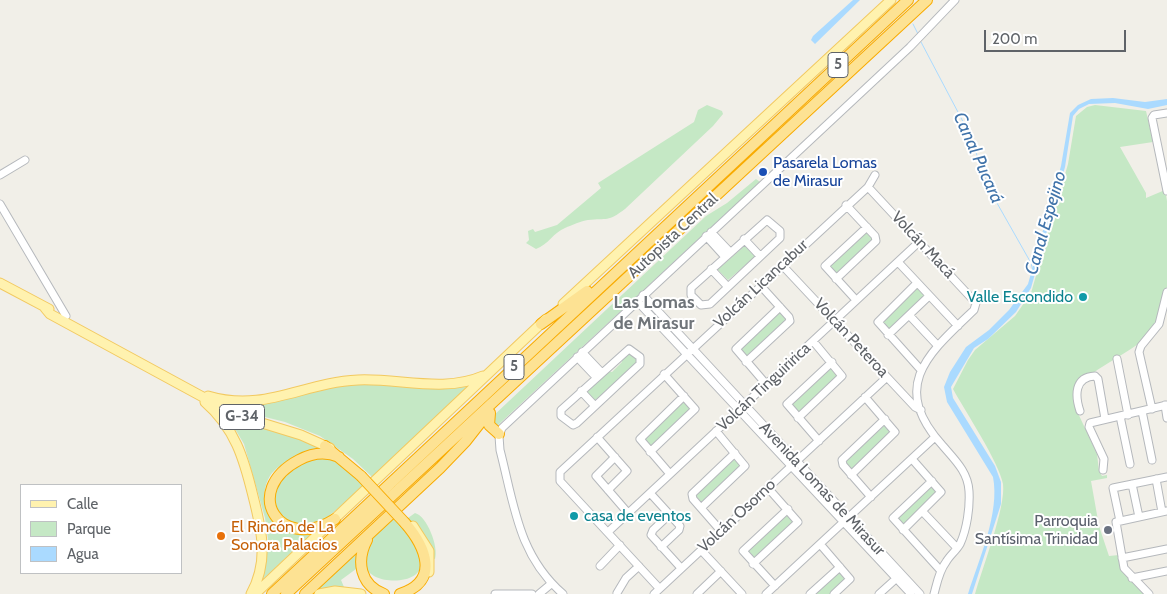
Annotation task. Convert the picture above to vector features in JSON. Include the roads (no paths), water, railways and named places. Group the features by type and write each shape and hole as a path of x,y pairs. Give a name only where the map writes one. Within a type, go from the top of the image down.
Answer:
{"highway":[{"name":"Autopista Central","path":"272,594 908,0"},
{"name":"Autopista Central","path":"286,594 927,0"},
{"path":"540,324 632,257"},
{"path":"496,401 488,422 490,427 500,434"},
{"path":"305,594 461,447 496,401"},
{"path":"325,446 362,474 406,521 421,544 426,563 423,576 418,583 400,594"},
{"path":"335,519 314,529 301,530 290,528 274,515 270,506 269,493 279,474 300,460 318,453 339,457"},
{"path":"372,532 362,548 361,569 370,586 384,594"}],"main road":[{"path":"253,594 335,519 540,324 891,0"},
{"name":"G-34","path":"0,282 45,308 66,316 132,353 175,381"},
{"name":"G-34","path":"45,308 50,314 243,418 301,435 325,446"},
{"path":"194,392 222,400 253,402 350,380 456,384 474,380 491,372"},
{"path":"194,392 226,424 243,455 263,541 262,566 253,594"},
{"path":"325,446 341,454 362,474"},
{"path":"406,521 425,542 430,560 425,581 412,594"},
{"path":"318,594 336,591 361,594"}],"street":[{"path":"562,594 533,562 521,533 500,450 500,434 506,423 910,47 956,0"},
{"path":"1167,113 1154,115 1152,118 1167,188"},
{"path":"0,175 25,160"},
{"name":"Volcán Licancabur","path":"608,532 560,481 558,476 561,470 846,205 868,187 869,182 875,175"},
{"name":"Volcán Macá","path":"868,187 920,241 976,305 958,326"},
{"path":"0,204 66,316"},
{"path":"836,280 876,242 876,238 846,205"},
{"path":"764,221 772,221 780,230 781,236 706,306 701,305 692,296 691,288 744,239 764,221"},
{"path":"856,300 836,280 825,265 867,227"},
{"path":"709,234 728,254"},
{"path":"744,239 760,256"},
{"name":"Volcán Tinguiririca","path":"608,532 920,241"},
{"path":"898,262 958,326 925,361 917,386 920,410 935,437 961,468 969,486 965,530 957,548 941,571 934,594"},
{"name":"Volcán Peteroa","path":"782,265 916,408 920,410"},
{"path":"712,269 728,287"},
{"path":"918,283 878,320 878,325 921,370"},
{"path":"746,362 790,322 790,317 760,285"},
{"path":"1152,409 1139,352 1141,346 1159,324 1167,292"},
{"name":"Avenida Lomas de Mirasur","path":"643,296 689,351"},
{"path":"888,335 930,296"},
{"name":"Avenida Lomas de Mirasur","path":"637,301 689,351 899,576 920,594"},
{"path":"766,384 746,362 737,348 780,307"},
{"path":"909,315 938,346"},
{"path":"798,418 841,379 841,372 813,341"},
{"path":"627,349 633,350 641,358 640,364 595,406 574,425 569,424 562,417 561,410 581,391 627,349"},
{"path":"579,355 598,375"},
{"path":"1117,359 1130,464"},
{"path":"819,441 787,404 832,362"},
{"path":"650,452 694,411 694,406 664,374"},
{"path":"1080,411 1076,394 1078,384 1087,378 1095,376 1098,379 1105,419"},
{"name":"Volcán Osorno","path":"656,591 887,377"},
{"path":"581,391 595,406"},
{"path":"670,474 641,442 640,438 684,396"},
{"path":"851,475 895,434 894,429 865,397"},
{"path":"1103,470 1105,462 1088,425 1093,422 1166,405 1167,418"},
{"path":"1142,412 1152,460"},
{"path":"871,497 842,464 843,458 885,419"},
{"path":"701,508 745,467 716,431"},
{"path":"597,437 627,471 608,490"},
{"path":"766,594 935,437"},
{"path":"722,531 693,499 693,492 735,453"},
{"path":"615,457 596,476 628,513"},
{"path":"903,530 941,493 912,458"},
{"path":"1149,594 1124,568 1113,488 1167,477"},
{"path":"1118,521 1165,512 1156,479"},
{"path":"932,480 894,517 894,521 941,571"},
{"path":"1132,484 1139,517"},
{"path":"753,564 798,522 768,488"},
{"path":"650,493 679,524 680,529 661,547"},
{"path":"775,586 743,551 788,509"},
{"path":"922,511 957,548"},
{"path":"670,514 651,533 652,538 681,568"},
{"path":"608,532 639,566 656,591"},
{"path":"820,544 850,578 834,594"},
{"path":"600,566 620,545"},
{"path":"1122,558 1167,549"},
{"path":"701,550 742,594"},
{"path":"617,593 628,576 639,566"},
{"path":"810,594 840,567"},
{"path":"697,594 721,571"},
{"path":"1132,578 1167,571"},
{"path":"879,594 899,576"},
{"name":"Avenida Lomas de Mirasur","path":"899,576 911,594"},
{"path":"539,594 551,584"},
{"path":"496,594 532,594"}],"water":[{"path":"853,0 860,0 815,44 811,40 813,36"},
{"name":"Canal Espejino","path":"1113,98 1145,102 1167,99 1167,105 1148,109 1115,103 1089,104 1079,109 1073,116 1065,167 1031,288 1016,312 988,339 974,348 951,387 953,398 995,466 1001,482 1001,504 972,594 968,594 991,521 994,506 993,477 947,402 944,387 950,372 966,347 989,330 1009,310 1028,284 1061,166 1070,113 1078,105 1091,99"}],"waterway":[{"name":"Canal Pucará","path":"913,24 918,34"},
{"name":"Canal Pucará","path":"921,42 969,133 989,189 1031,263 1033,271"}],"place":[{"name":"Pasarela Lomas de Mirasur","path":"763,172"},
{"name":"Valle Escondido","path":"1083,297"},
{"name":"casa de eventos","path":"574,516"},
{"name":"Parroquia Santísima Trinidad","path":"1108,530"},
{"name":"El Rincón de La Sonora Palacios","path":"221,536"}],"district":[{"name":"Las Lomas de Mirasur","path":"654,313"}]}
